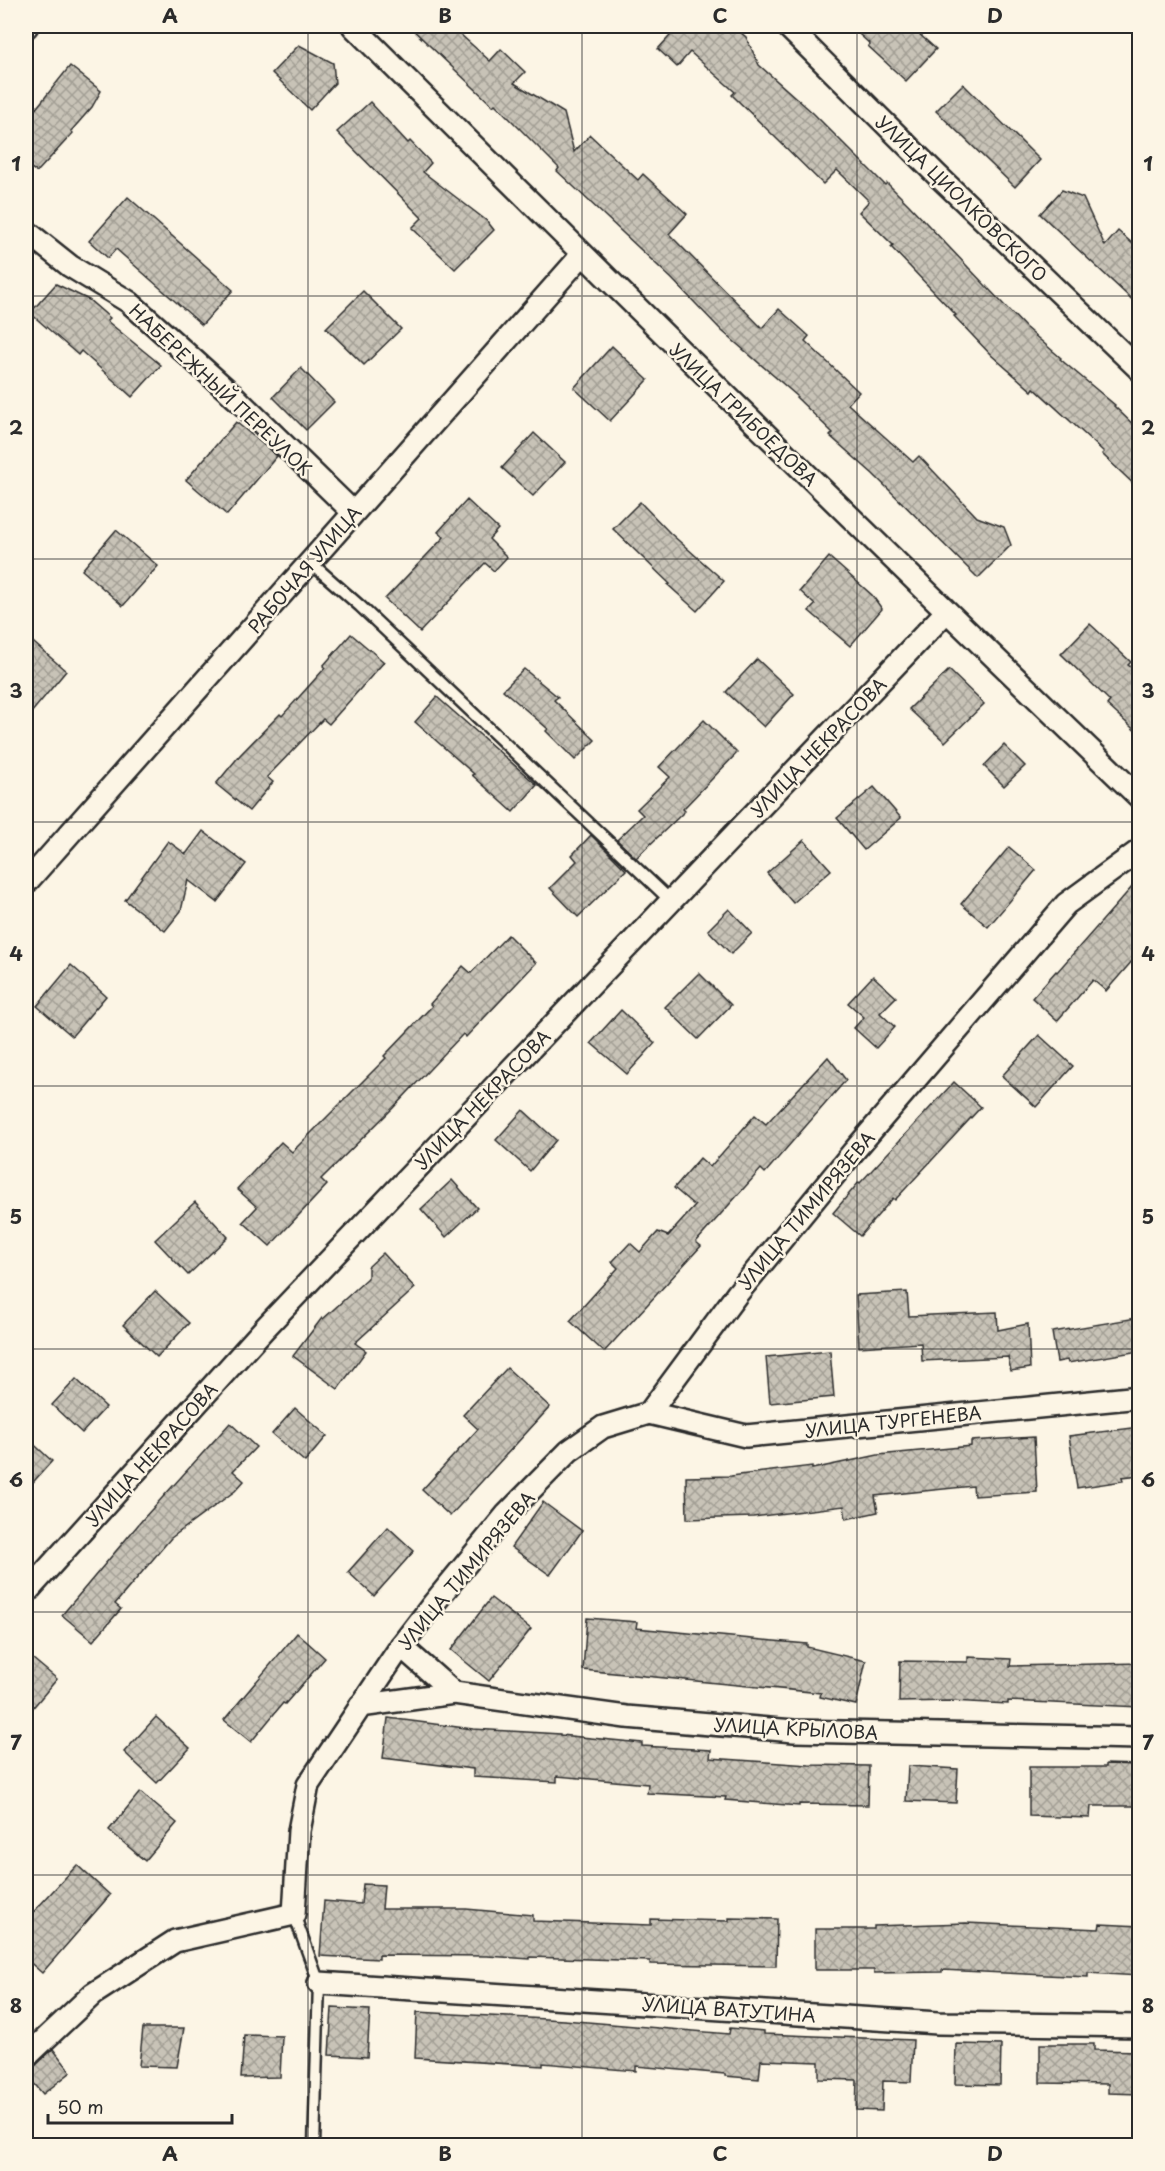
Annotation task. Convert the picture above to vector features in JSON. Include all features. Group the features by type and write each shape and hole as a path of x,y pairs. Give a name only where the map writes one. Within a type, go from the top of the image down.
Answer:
{"street":[{"name":"УЛИЦА ГРИБОЕДОВА","path":"353,26 582,255 946,612 1140,798"},
{"name":"УЛИЦА ЦИОЛКОВСКОГО","path":"787,26 936,174 1140,370"},
{"name":"НАБЕРЕЖНЫЙ ПЕРЕУЛОК","path":"26,231 70,266 129,302 237,399 352,512"},
{"name":"РАБОЧАЯ УЛИЦА","path":"26,883 352,512 582,255"},
{"name":"УЛИЦА НЕКРАСОВА","path":"26,1593 264,1329 946,612"},
{"name":"УЛИЦА ТИМИРЯЗЕВА","path":"294,1914 299,1831 308,1785 401,1646 507,1515 569,1452 603,1427 649,1413 737,1294 854,1151 1066,904 1140,850"},
{"name":"УЛИЦА ТУРГЕНЕВА","path":"649,1413 746,1436 1140,1397"},
{"path":"401,1646 454,1693"},
{"name":"УЛИЦА КРЫЛОВА","path":"360,1706 454,1693 626,1717 794,1731 1140,1738"},
{"path":"26,2057 93,1994 175,1941 294,1914"},
{"name":"УЛИЦА ВАТУТИНА","path":"319,1983 938,2023 1140,2026"}],"lane":[{"path":"310,562 360,606 670,901"},
{"path":"294,1914 319,1983 314,2145"}],"building":[{"path":"409,26 451,26 490,61 501,49 525,72 514,83 564,113 574,152 590,135 638,180 643,174 687,214 669,234 762,328 779,309 809,336 805,341 859,392 848,404 913,462 919,456 977,517 1004,527 1011,545 978,578 873,474 830,436 833,433 797,396 722,331 672,279 557,171 559,168 495,104 493,106"},
{"path":"679,26 733,26 746,37 759,65 813,113 885,185 887,183 1025,327 1115,405 1140,431 1140,490 1102,454 1104,452 1034,388 1032,391 991,355 954,316 956,315 891,247 893,245 859,212 869,201 837,170 823,184 732,95 735,92 690,52 677,67 658,49"},
{"path":"850,26 910,26 936,49 906,81"},
{"path":"299,45 333,63 335,83 310,110 272,73"},
{"path":"70,66 101,91 92,107 71,131 73,133 37,172 26,165 26,121"},
{"path":"963,84 1040,160 1015,187 936,111"},
{"path":"370,102 408,143 410,141 431,163 423,172 487,221 494,230 455,269 412,228 422,218 337,132"},
{"path":"1062,190 1083,198 1105,246 1118,231 1140,250 1140,307 1040,214"},
{"path":"128,197 233,290 202,325 116,249 108,258 89,241"},
{"path":"56,284 89,300 110,318 107,321 161,365 132,397 81,351 78,355 30,313"},
{"path":"363,291 401,329 364,365 326,328"},
{"path":"612,346 648,380 610,421 574,388"},
{"path":"301,368 334,402 306,430 273,397"},
{"path":"236,422 277,456 227,515 186,480"},
{"path":"534,433 565,462 533,496 502,468"},
{"path":"467,500 498,529 489,539 507,557 494,571 485,563 420,632 385,599 444,537 438,532"},
{"path":"640,502 670,533 724,581 697,611 613,529"},
{"path":"116,530 158,566 123,606 82,570"},
{"path":"829,557 872,595 882,609 850,646 809,611 815,605 800,591"},
{"path":"1090,624 1131,662 1128,665 1140,675 1140,735 1107,705 1110,701 1061,654"},
{"path":"351,634 384,662 329,724 323,719 267,777 273,782 249,811 216,784 240,755 280,714 282,716 325,668 323,666"},
{"path":"26,636 66,671 26,719"},
{"path":"757,659 794,694 764,727 726,692"},
{"path":"524,669 558,697 554,700 595,740 575,760 546,731 548,729 503,690"},
{"path":"949,670 984,704 945,742 909,709"},
{"path":"437,697 537,785 513,812 415,722"},
{"path":"704,720 737,753 683,809 685,811 636,858 617,840 643,815 637,809 670,777 659,767"},
{"path":"1004,745 1025,766 1004,786 984,766"},
{"path":"874,787 901,818 864,850 837,818"},
{"path":"203,831 246,864 217,902 188,880 181,911 165,931 125,900 168,841 186,854"},
{"path":"591,835 626,870 578,917 550,888 577,861 572,855"},
{"path":"804,840 831,870 793,903 767,873"},
{"path":"1009,847 1036,870 988,927 961,904"},
{"path":"1140,878 1140,952 1106,991 1093,980 1057,1021 1032,998"},
{"path":"729,909 752,933 731,954 708,930"},
{"path":"508,935 536,963 466,1037 463,1034 321,1179 327,1185 270,1246 243,1222 257,1207 237,1189 281,1142 292,1152 386,1058 384,1056 432,1006 430,1004 463,966 471,973"},
{"path":"71,965 106,996 72,1036 37,1006"},
{"path":"699,973 731,1005 698,1039 665,1007"},
{"path":"873,976 896,997 880,1013 895,1027 876,1048 854,1028 864,1017 848,1003"},
{"path":"621,1010 655,1043 627,1074 591,1043"},
{"path":"1039,1035 1073,1066 1036,1107 1002,1076"},
{"path":"828,1057 846,1080 765,1173 761,1169 696,1242 701,1246 604,1352 570,1321 618,1268 612,1262 630,1243 640,1252 658,1232 668,1236 695,1206 674,1188 700,1158 710,1167 755,1115 766,1124"},
{"path":"954,1082 981,1107 895,1200 893,1198 860,1236 833,1213 859,1182"},
{"path":"523,1110 556,1140 530,1171 496,1140"},
{"path":"452,1180 477,1208 446,1237 421,1209"},
{"path":"195,1202 228,1237 188,1275 155,1240"},
{"path":"383,1253 415,1288 355,1343 366,1351 338,1389 293,1356 322,1318 368,1278 368,1267"},
{"path":"155,1291 189,1323 157,1357 123,1325"},
{"path":"907,1292 909,1316 997,1312 998,1330 1028,1324 1030,1368 1011,1371 1008,1357 922,1361 921,1343 859,1347 856,1295"},
{"path":"1136,1318 1140,1351 1068,1363 1067,1360 1057,1362 1052,1332"},
{"path":"830,1351 834,1397 770,1403 766,1357"},
{"path":"507,1368 550,1407 450,1516 422,1490 478,1429 463,1415"},
{"path":"76,1379 106,1407 82,1433 52,1405"},
{"path":"295,1408 327,1436 305,1462 272,1434"},
{"path":"230,1423 256,1447 233,1471 244,1481 235,1491 171,1538 115,1604 121,1609 93,1641 62,1615 143,1519"},
{"path":"1140,1427 1140,1475 1122,1477 1123,1481 1077,1488 1069,1436"},
{"path":"26,1437 52,1461 26,1490"},
{"path":"1034,1437 1037,1492 974,1496 973,1486 875,1496 878,1512 846,1519 844,1506 753,1517 687,1519 686,1477 731,1476 812,1466 812,1469 878,1455 971,1446 971,1441"},
{"path":"543,1502 582,1531 550,1575 511,1547"},
{"path":"388,1527 414,1551 374,1596 348,1572"},
{"path":"491,1598 531,1629 489,1681 451,1650"},
{"path":"587,1618 637,1622 636,1628 807,1644 807,1647 866,1661 856,1705 820,1697 821,1693 583,1670"},
{"path":"297,1633 325,1658 251,1742 224,1720"},
{"path":"26,1653 57,1679 26,1716"},
{"path":"968,1657 1011,1659 1010,1666 1140,1663 1140,1707 1008,1701 1008,1704 951,1701 899,1702 900,1661 968,1662"},
{"path":"156,1717 190,1748 157,1783 124,1752"},
{"path":"388,1718 473,1729 560,1734 642,1743 642,1746 711,1750 710,1758 809,1765 869,1766 868,1805 799,1804 799,1806 725,1800 726,1797 647,1793 648,1784 557,1776 557,1782 473,1777 473,1769 383,1758"},
{"path":"1106,1764 1140,1765 1140,1806 1091,1806 1090,1818 1029,1816 1029,1767 1106,1767"},
{"path":"908,1766 958,1769 956,1803 906,1801"},
{"path":"140,1792 177,1823 145,1861 109,1830"},
{"path":"77,1865 110,1895 42,1973 26,1959 26,1920"},
{"path":"363,1884 384,1885 382,1909 466,1909 533,1915 533,1921 651,1925 651,1919 729,1921 729,1918 777,1919 776,1966 650,1964 650,1961 487,1956 379,1955 379,1959 320,1956 324,1901 361,1904"},
{"path":"966,1923 1099,1929 1100,1924 1140,1926 1140,1976 1088,1973 1088,1977 942,1970 942,1972 874,1973 874,1970 815,1970 815,1929 874,1929 874,1926"},
{"path":"332,2008 370,2010 367,2057 329,2055"},
{"path":"417,2012 564,2020 729,2034 730,2028 764,2031 764,2034 913,2040 911,2082 883,2081 882,2111 856,2110 857,2080 819,2079 819,2062 761,2060 759,2079 636,2066 636,2071 543,2063 543,2066 415,2058"},
{"path":"143,2028 184,2028 177,2067 139,2066"},
{"path":"244,2035 282,2036 280,2077 241,2078"},
{"path":"956,2044 1001,2045 1000,2085 955,2084"},
{"path":"1040,2044 1094,2044 1094,2050 1140,2051 1140,2094 1108,2093 1108,2084 1040,2083"},
{"path":"53,2049 71,2072 43,2094 26,2074 26,2069 35,2066"}]}
